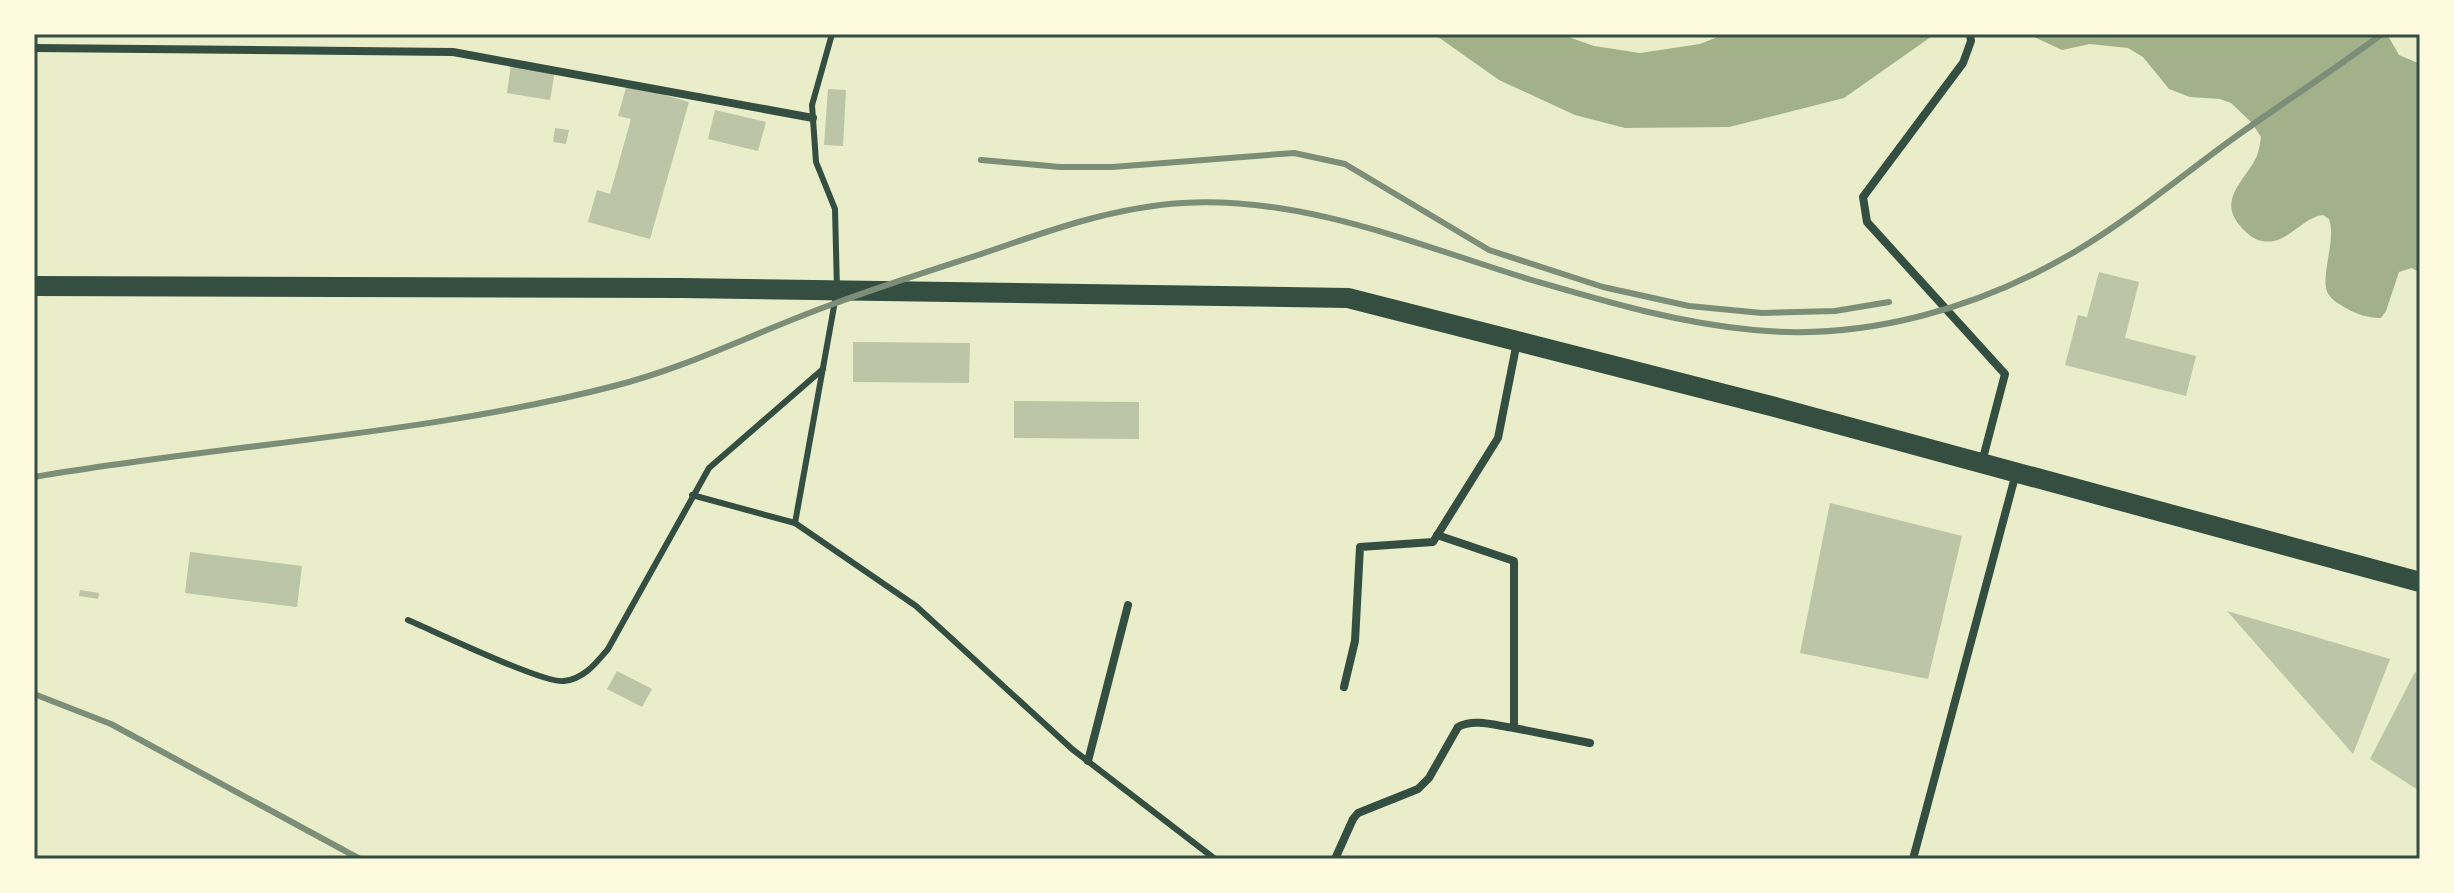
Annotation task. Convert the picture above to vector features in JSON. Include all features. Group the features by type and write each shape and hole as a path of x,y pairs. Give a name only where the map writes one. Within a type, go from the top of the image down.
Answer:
{"main road":[{"path":"34,286 837,290 1348,298 1982,463 2420,582"}],"street":[{"path":"1970,34 1971,41 1963,63 1863,197 1867,222 2005,374 1982,463"},
{"path":"34,48 453,52 813,118"},
{"path":"1344,687 1355,641 1360,547 1433,542 1498,438 1517,341"},
{"path":"1913,859 2016,473"},
{"path":"1437,535 1514,561 1514,728"},
{"path":"1088,761 1128,605"},
{"path":"1335,859 1358,813 1418,789 1429,778 1458,727 1464,724 1514,728 1590,743"}],"lane":[{"path":"795,523 837,290 835,209 816,162 812,105 832,34"},
{"path":"408,620 554,682 580,677 608,649 709,468 823,369"},
{"path":"692,495 795,523 916,606 1088,761 1215,859"}],"shaded area":[{"path":"1434,34 1560,34 1594,46 1640,53 1700,44 1725,34 1935,34 1844,98 1729,127 1625,128 1575,115 1499,80"},
{"path":"2028,34 2387,34 2399,55 2420,64 2420,273 2412,268 2399,272 2381,318 2362,315 2342,306 2330,297 2326,289 2331,238 2329,219 2323,215 2316,217 2287,236 2270,242 2252,237 2236,221 2232,211 2234,193 2257,156 2261,137 2252,123 2231,103 2190,97 2169,89 2143,57 2128,48 2090,44 2062,50"}],"building":[{"path":"511,64 555,70 550,100 507,93"},
{"path":"627,84 689,102 650,239 588,222 597,190 610,194 631,119 618,116"},
{"path":"828,89 846,90 843,146 824,145"},
{"path":"715,110 766,122 758,151 708,139"},
{"path":"555,128 569,130 566,144 553,142"},
{"path":"2099,272 2139,282 2125,338 2196,356 2186,396 2065,365 2078,315 2087,317"},
{"path":"853,342 970,343 969,383 853,382"},
{"path":"1014,401 1139,402 1139,439 1014,438"},
{"path":"1830,503 1962,536 1928,679 1800,653"},
{"path":"190,552 302,566 297,607 185,593"},
{"path":"80,590 99,593 98,599 79,596"},
{"path":"2227,611 2390,659 2353,754"},
{"path":"617,671 652,689 642,707 607,689"},
{"path":"2415,672 2420,675 2418,790 2370,759"}],"railway":[{"path":"34,477 398,428 543,403 614,386 670,369 855,296 1037,235 1109,214 1158,205 1229,203 1318,215 1589,297 1698,322 1796,332 1880,325 1921,316 2001,289 2076,251 2382,34"},
{"path":"981,160 1060,167 1112,167 1294,153 1345,164 1489,250 1603,287 1689,306 1762,313 1835,311 1889,302"},
{"path":"34,694 111,724 360,859"}]}
